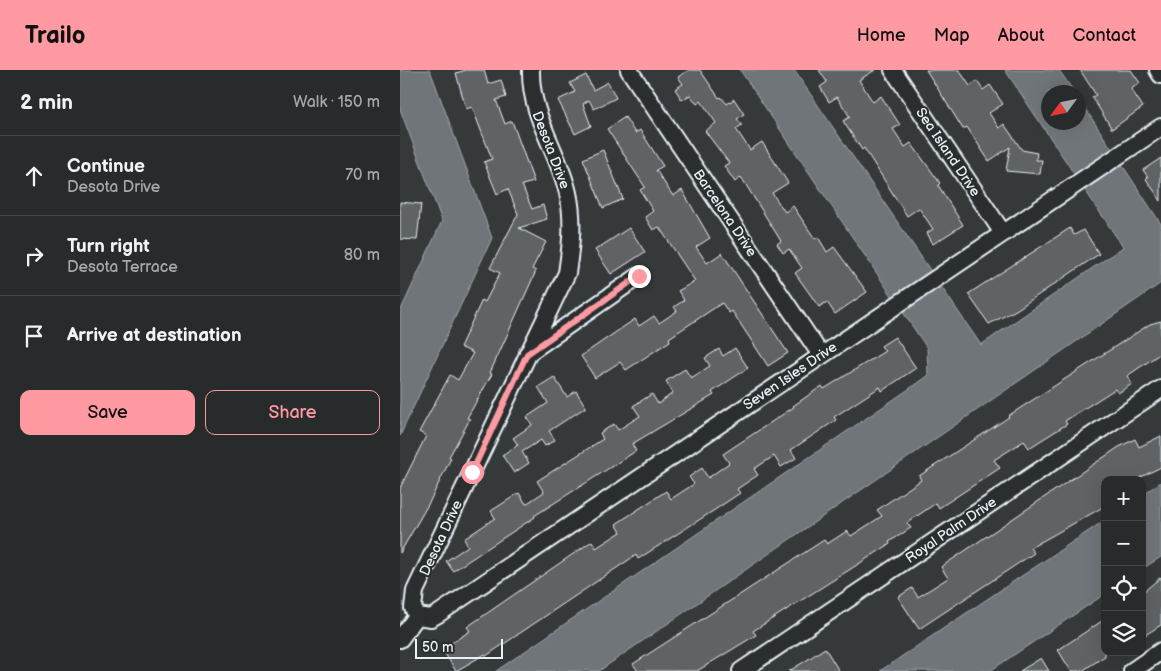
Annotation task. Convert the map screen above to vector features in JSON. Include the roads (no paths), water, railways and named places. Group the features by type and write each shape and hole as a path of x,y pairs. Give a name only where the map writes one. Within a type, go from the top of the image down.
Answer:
{"street":[{"name":"Desota Drive","path":"417,616 413,608 415,592 567,273 572,243 568,193 535,107 531,70"},
{"name":"Barcelona Drive","path":"629,70 822,355"},
{"name":"Sea Island Drive","path":"893,70 1003,233"},
{"path":"1158,70 1161,74"},
{"name":"Seven Isles Drive","path":"417,616 430,618 438,614 1161,126"},
{"path":"527,354 639,276"},
{"name":"Royal Palm Drive","path":"742,671 1161,389"},
{"path":"400,639 417,616"},
{"path":"1132,671 1161,651"}]}
